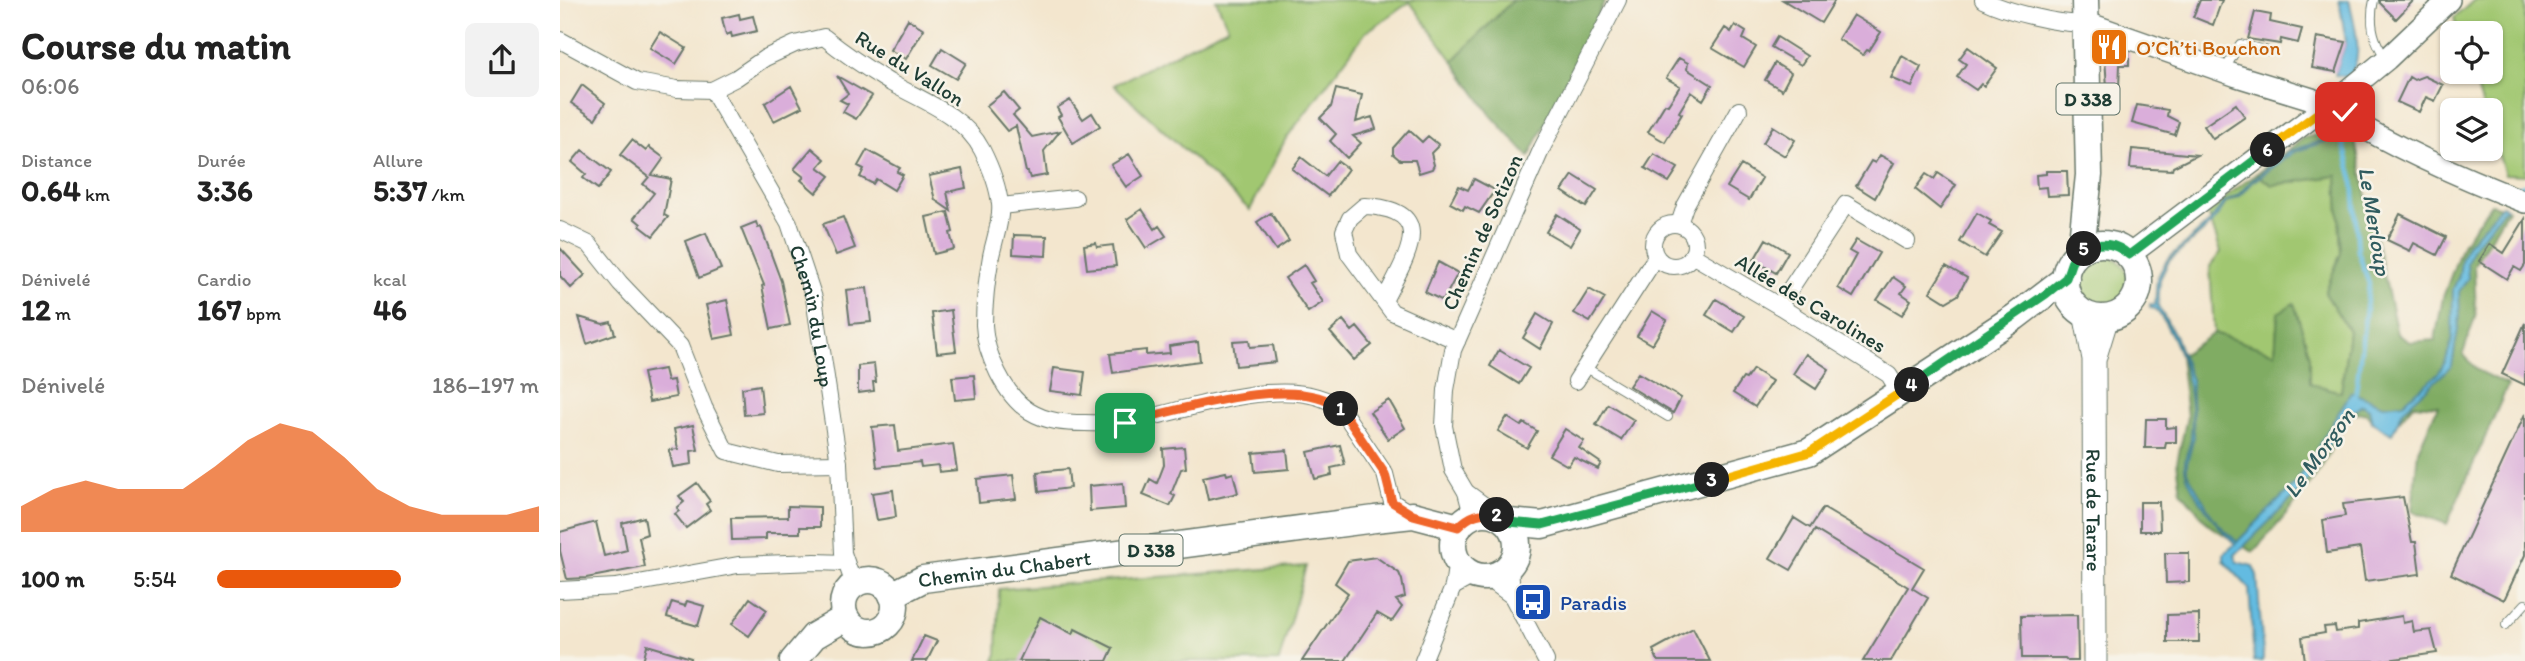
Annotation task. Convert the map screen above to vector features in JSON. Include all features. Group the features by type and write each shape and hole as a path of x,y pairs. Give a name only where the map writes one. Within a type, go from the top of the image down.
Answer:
{"main road":[{"name":"D 338","path":"2086,12 2089,175 2084,204 2092,247"},
{"path":"2092,247 2118,247 2129,255 2138,269 2138,289 2128,307 2119,314 2090,313 2070,298 2066,278 2068,267 2092,247"},
{"name":"D 338","path":"1479,544 1810,452 2015,317 2066,278"},
{"name":"D 338","path":"2015,317 2090,313"},
{"name":"Rue de Tarare","path":"2090,313 2094,359 2095,661"},
{"name":"Chemin du Chabert","path":"892,594 923,579 1413,515 1479,544"},
{"path":"850,574 885,586 892,594 895,602 894,615 884,628 864,632 856,629 845,618 844,598 850,574"},
{"path":"793,661 814,636 845,618"}],"street":[{"name":"Chemin de Sotizon","path":"1479,544 1453,470 1444,426 1446,390 1453,350 1542,148 1618,0"},
{"path":"1983,0 2026,15 2077,24 2086,12 2224,72 2314,107"},
{"path":"2344,94 2449,0"},
{"name":"Rue du Vallon","path":"712,90 736,78 765,58 795,44 824,37 849,57 953,117 980,146 992,171 1001,206 989,269 984,326 993,361 1011,397 1030,412 1057,423 1125,423 1212,402 1270,393 1304,392 1319,396 1342,410 1385,474 1392,502 1413,515"},
{"path":"560,40 637,82 677,89 712,90"},
{"path":"2326,86 2337,88 2344,94 2347,107 2342,115 2331,122 2319,119 2314,107 2316,93 2326,86"},
{"name":"Chemin du Loup","path":"712,90 789,223 814,298 839,463 843,553 850,574"},
{"path":"2129,255 2314,107"},
{"path":"1679,224 1685,206 1739,110"},
{"path":"2342,115 2486,187 2525,202"},
{"path":"1001,206 1075,198"},
{"path":"1780,306 1846,204 1908,241"},
{"path":"1384,301 1411,245 1412,232 1407,219 1385,207 1364,205 1350,218 1344,231 1349,254 1392,312 1457,341"},
{"path":"1679,224 1690,231 1695,249 1692,256 1688,261 1675,266 1661,262 1652,245 1656,233 1666,225 1679,224"},
{"path":"560,230 589,244 620,283 680,346 704,407 726,451 778,464 839,463"},
{"name":"Allée des Carolines","path":"1692,256 1780,306 1889,375 1900,393"},
{"path":"1581,374 1656,257"},
{"path":"1479,544 1512,596"},
{"path":"1479,544 1512,596 1546,661"},
{"path":"1423,661 1479,544"},
{"path":"560,590 617,587 738,565 815,562 850,574"}],"lane":[{"path":"2374,0 2371,15 2377,47 2386,59"},
{"path":"2224,72 2240,44 2269,51"},
{"path":"1581,374 1668,416"},
{"path":"2506,625 2525,604"}],"green space":[{"path":"1216,0 1513,0 1453,61 1410,2 1366,32 1285,140 1250,210 1114,85 1228,27"},
{"path":"1513,0 1605,0 1529,157 1491,115 1453,61"},
{"path":"2474,0 2525,0 2525,175 2505,174 2501,161 2503,161 2503,98 2480,98 2476,84 2503,84 2503,21 2455,21 2454,18"},
{"path":"2329,132 2355,141 2397,334 2410,342 2435,340 2443,297 2463,243 2491,204 2508,209 2474,265 2476,314 2463,354 2477,370 2508,385 2447,524 2412,511 2418,450 2438,406 2413,404 2392,429 2377,424 2365,413 2352,414 2312,482 2253,552 2210,526 2181,491 2177,462 2187,417 2180,356 2214,333 2275,353 2278,313 2294,303 2310,356 2310,383 2341,392 2349,331 2325,293 2341,253 2337,176 2272,185 2256,174 2304,138"},
{"path":"2256,174 2272,185 2337,176 2341,253 2325,293 2349,331 2341,393 2310,384 2310,356 2278,313 2275,353 2214,333 2210,266 2221,252 2207,211"},
{"path":"2102,255 2112,257 2120,263 2126,271 2126,291 2120,299 2112,305 2102,307 2092,305 2084,299 2078,291 2076,281 2078,271 2084,263 2092,257"},
{"path":"1306,566 1279,661 994,661 997,654 999,589"}],"water":[{"path":"2339,0 2349,0 2357,40 2356,61 2347,77 2335,75 2346,42"},
{"path":"2336,130 2344,130 2345,135 2294,152 2254,181 2240,196 2226,203 2212,224 2169,261 2160,279 2158,306 2175,335 2191,380 2194,437 2187,472 2214,519 2237,542 2296,483 2351,392 2383,405 2403,403 2438,374 2446,360 2452,339 2453,289 2467,245 2502,205 2506,207 2473,247 2467,263 2468,278 2459,292 2460,317 2452,366 2403,410 2392,434 2372,422 2369,409 2362,405 2344,419 2302,489 2235,555 2237,562 2253,566 2257,575 2263,661 2254,661 2249,588 2224,561 2224,554 2235,544 2221,529 2205,508 2187,476 2185,464 2191,441 2192,420 2189,386 2173,338 2156,309 2150,308 2150,304 2155,305 2157,278 2167,260 2210,222 2223,203 2238,195 2251,181 2290,151 2337,136"}],"building":[{"path":"1783,0 1835,0 1821,23"},
{"path":"2200,0 2222,0 2213,25 2193,17"},
{"path":"2380,0 2414,0 2396,19"},
{"path":"2255,12 2271,15 2270,22 2302,29 2298,43 2281,39 2280,44 2248,39"},
{"path":"739,14 740,19 753,16 757,31 732,37 731,33 726,35 722,18"},
{"path":"1853,15 1881,32 1869,51 1863,55 1838,39"},
{"path":"908,19 924,29 906,59 890,50"},
{"path":"1735,25 1746,32 1743,39 1756,47 1744,67 1712,48 1725,28 1731,32"},
{"path":"660,32 686,48 676,64 650,48"},
{"path":"1777,37 1807,56 1801,65 1771,47"},
{"path":"2317,37 2346,42 2336,72 2312,68"},
{"path":"2104,43 2129,52 2129,65 2120,65 2119,87 2107,87"},
{"path":"1968,47 1997,68 1984,86 1981,84 1976,90 1957,77 1966,64 1959,59"},
{"path":"942,48 966,63 956,79 932,65"},
{"path":"1902,56 1921,67 1912,87 1891,78"},
{"path":"1679,58 1688,63 1687,69 1712,85 1703,100 1691,92 1679,112 1682,114 1665,142 1648,132 1680,86 1666,78"},
{"path":"1775,63 1791,73 1782,90 1765,80"},
{"path":"837,76 872,96 856,119 843,112 848,104 840,100 848,94"},
{"path":"2424,76 2443,85 2435,101 2426,97 2419,112 2397,102 2409,77 2414,80"},
{"path":"582,85 605,103 595,119 571,103"},
{"path":"791,86 802,107 774,121 765,103"},
{"path":"1336,89 1362,95 1356,122 1372,117 1376,129 1353,136 1361,143 1347,158 1330,141 1336,134 1320,118 1331,107"},
{"path":"1004,92 1019,110 1013,115 1032,137 1060,131 1044,151 1047,175 1030,178 1026,172 1016,126 1007,131 986,106"},
{"path":"1070,100 1083,119 1092,113 1100,126 1073,143 1058,117 1061,115 1057,108"},
{"path":"2236,104 2245,117 2213,139 2204,126"},
{"path":"2137,105 2168,110 2167,116 2179,122 2175,135 2132,123"},
{"path":"1773,126 1795,140 1785,156 1763,143"},
{"path":"1409,130 1422,142 1428,136 1439,145 1431,153 1434,165 1432,169 1419,173 1415,160 1400,160 1393,154 1393,148"},
{"path":"632,140 646,151 649,147 664,158 652,175 671,179 664,215 668,217 653,236 634,218 654,193 643,184 649,177 620,155"},
{"path":"812,148 825,159 818,167 830,176 816,193 801,180 804,177 794,169"},
{"path":"2132,149 2197,155 2172,170 2130,168"},
{"path":"582,150 611,172 598,189 583,178 586,174 572,162"},
{"path":"867,150 900,168 897,172 903,175 894,190 876,179 873,184 860,177 864,169 858,166"},
{"path":"1129,154 1143,176 1126,187 1111,165"},
{"path":"1654,154 1678,168 1669,182 1645,168"},
{"path":"1880,155 1894,163 1875,198 1856,186 1871,161 1875,163"},
{"path":"1301,157 1325,176 1337,161 1348,169 1328,196 1292,169"},
{"path":"1741,165 1762,178 1749,200 1727,187"},
{"path":"962,169 966,188 947,192 951,211 935,200 929,176"},
{"path":"2046,171 2067,171 2068,195 2047,196 2046,187 2037,188 2036,175 2046,174"},
{"path":"1938,173 1956,185 1940,209 1915,189 1926,174 1934,179"},
{"path":"1573,175 1597,190 1586,207 1562,191"},
{"path":"1474,179 1495,190 1479,213 1465,206 1463,210 1450,203 1459,186 1468,190"},
{"path":"1142,209 1155,229 1159,226 1166,236 1146,248 1127,219"},
{"path":"948,212 954,249 934,254 926,217"},
{"path":"1271,213 1289,241 1276,250 1257,222"},
{"path":"1977,213 1991,221 1989,225 2002,232 1985,257 1960,242"},
{"path":"1557,214 1580,229 1570,246 1546,232"},
{"path":"2400,214 2446,237 2437,255 2414,243 2410,251 2387,240"},
{"path":"843,217 855,248 836,255 823,224"},
{"path":"2525,219 2525,265 2521,271 2514,267 2507,279 2479,261 2490,244 2504,253"},
{"path":"756,222 758,228 761,227 781,281 790,325 771,329 762,286 764,285 741,228"},
{"path":"706,233 721,269 699,278 686,241"},
{"path":"1014,235 1047,236 1046,256 1013,254"},
{"path":"1766,239 1788,252 1776,273 1754,260"},
{"path":"1856,240 1879,253 1853,297 1838,288 1856,255 1849,251"},
{"path":"1096,243 1097,247 1113,245 1116,266 1087,269 1084,245"},
{"path":"560,248 585,275 571,288 560,276"},
{"path":"1438,262 1458,273 1443,301 1425,292"},
{"path":"1304,265 1314,281 1310,283 1323,302 1308,312 1285,278"},
{"path":"1946,266 1967,278 1958,295 1946,302 1930,292"},
{"path":"1893,277 1906,286 1901,293 1911,300 1902,315 1877,300"},
{"path":"867,288 871,322 850,324 846,290"},
{"path":"1589,289 1605,298 1590,322 1574,313"},
{"path":"1716,299 1744,316 1734,332 1706,315"},
{"path":"727,300 734,335 714,339 706,305"},
{"path":"951,310 956,351 937,353 932,313"},
{"path":"1652,311 1667,320 1652,345 1637,336"},
{"path":"1537,314 1553,324 1540,349 1523,338"},
{"path":"579,317 603,324 611,322 615,334 587,344"},
{"path":"1343,320 1352,331 1357,327 1372,345 1354,360 1330,332"},
{"path":"2525,323 2525,385 2502,374"},
{"path":"1249,340 1250,347 1273,345 1276,362 1236,366 1233,341"},
{"path":"1198,342 1200,361 1113,373 1110,354 1146,350 1146,355 1170,353 1169,346"},
{"path":"1499,350 1529,368 1519,384 1490,366"},
{"path":"1806,354 1829,369 1816,389 1793,374"},
{"path":"874,364 874,391 858,393 858,366"},
{"path":"1054,368 1085,372 1082,395 1050,391"},
{"path":"664,369 667,381 673,380 676,397 649,402 643,373"},
{"path":"1753,369 1772,381 1755,407 1733,393"},
{"path":"1638,373 1681,398 1673,413 1629,386"},
{"path":"974,375 976,398 955,400 952,377"},
{"path":"760,385 763,413 744,415 742,388"},
{"path":"1389,400 1405,428 1388,439 1370,412"},
{"path":"1608,404 1634,420 1621,440 1596,425"},
{"path":"2525,414 2525,555 2504,600 2451,574"},
{"path":"1507,417 1521,426 1524,423 1537,431 1527,448 1498,431"},
{"path":"2146,419 2166,419 2166,428 2176,427 2176,442 2166,442 2165,448 2145,448"},
{"path":"693,425 698,450 691,451 692,464 673,467 669,450 678,449 674,429"},
{"path":"895,425 898,451 953,444 957,470 939,472 938,465 921,467 920,462 877,467 872,427"},
{"path":"1565,429 1584,441 1579,448 1601,463 1598,469 1574,457 1568,466 1549,455"},
{"path":"1340,445 1345,465 1331,468 1332,475 1315,479 1308,452"},
{"path":"1184,447 1186,468 1181,469 1171,494 1175,496 1170,506 1143,495 1150,479 1157,483 1164,465 1163,449"},
{"path":"1287,450 1289,469 1255,472 1253,453"},
{"path":"1068,469 1070,488 1039,492 1037,472"},
{"path":"1226,472 1227,475 1233,473 1238,493 1208,500 1203,477"},
{"path":"1013,475 1016,499 979,503 977,479"},
{"path":"697,483 710,501 706,504 710,510 686,528 675,514 684,502 679,496"},
{"path":"1123,483 1125,508 1090,511 1089,486"},
{"path":"893,490 896,517 877,520 872,493"},
{"path":"2403,497 2412,542 2416,542 2420,574 2365,581 2360,548 2327,553 2323,520 2345,516 2343,504"},
{"path":"2140,502 2159,502 2160,531 2140,531"},
{"path":"788,506 820,507 820,527 800,527 800,533 766,533 766,539 732,540 731,518 788,517"},
{"path":"1823,508 1924,568 1912,588 1928,598 1891,661 1863,661 1908,587 1815,530 1791,570 1770,558 1794,518 1810,528"},
{"path":"644,517 647,534 639,537 645,567 567,579 560,551 560,532 596,522 604,556 627,550 622,523"},
{"path":"2165,553 2189,553 2189,582 2166,583"},
{"path":"1376,557 1399,573 1402,580 1405,597 1396,600 1402,607 1393,620 1377,613 1345,661 1302,661 1348,593 1335,583 1348,561"},
{"path":"750,598 767,610 749,636 732,624"},
{"path":"687,601 704,606 698,626 667,617 672,602 685,606"},
{"path":"2199,614 2199,642 2167,642 2167,615"},
{"path":"2077,615 2078,661 2068,661 2065,658 2022,658 2021,616"},
{"path":"2402,616 2403,623 2412,621 2414,632 2431,630 2437,653 2380,661 2305,661 2302,637 2325,633 2324,627 2335,626 2336,632 2358,629 2358,623"},
{"path":"1040,617 1073,634 1075,629 1113,648 1107,661 1019,661"},
{"path":"1693,628 1710,661 1658,661 1653,650"},
{"path":"924,636 937,641 927,661 912,661"},
{"path":"647,645 691,658 690,661 643,661"}],"waterway":[{"name":"Le Merloup","path":"2340,130 2353,179 2358,251 2369,284 2355,398"},
{"name":"Le Morgon","path":"2513,189 2525,185"}],"place":[{"name":"O’Ch’ti Bouchon","path":"2109,47"},
{"name":"Paradis","path":"1533,602"}],"route":[{"path":"1125,423 1212,402 1270,393 1304,392 1334,403 1342,410 1385,474 1392,502 1413,515 1458,527 1472,515 1480,513 1496,514 1509,522 1542,525 1810,452 2015,317 2066,278 2068,267 2081,251 2094,245 2111,244 2129,255 2315,115 2331,122 2345,112"}]}
